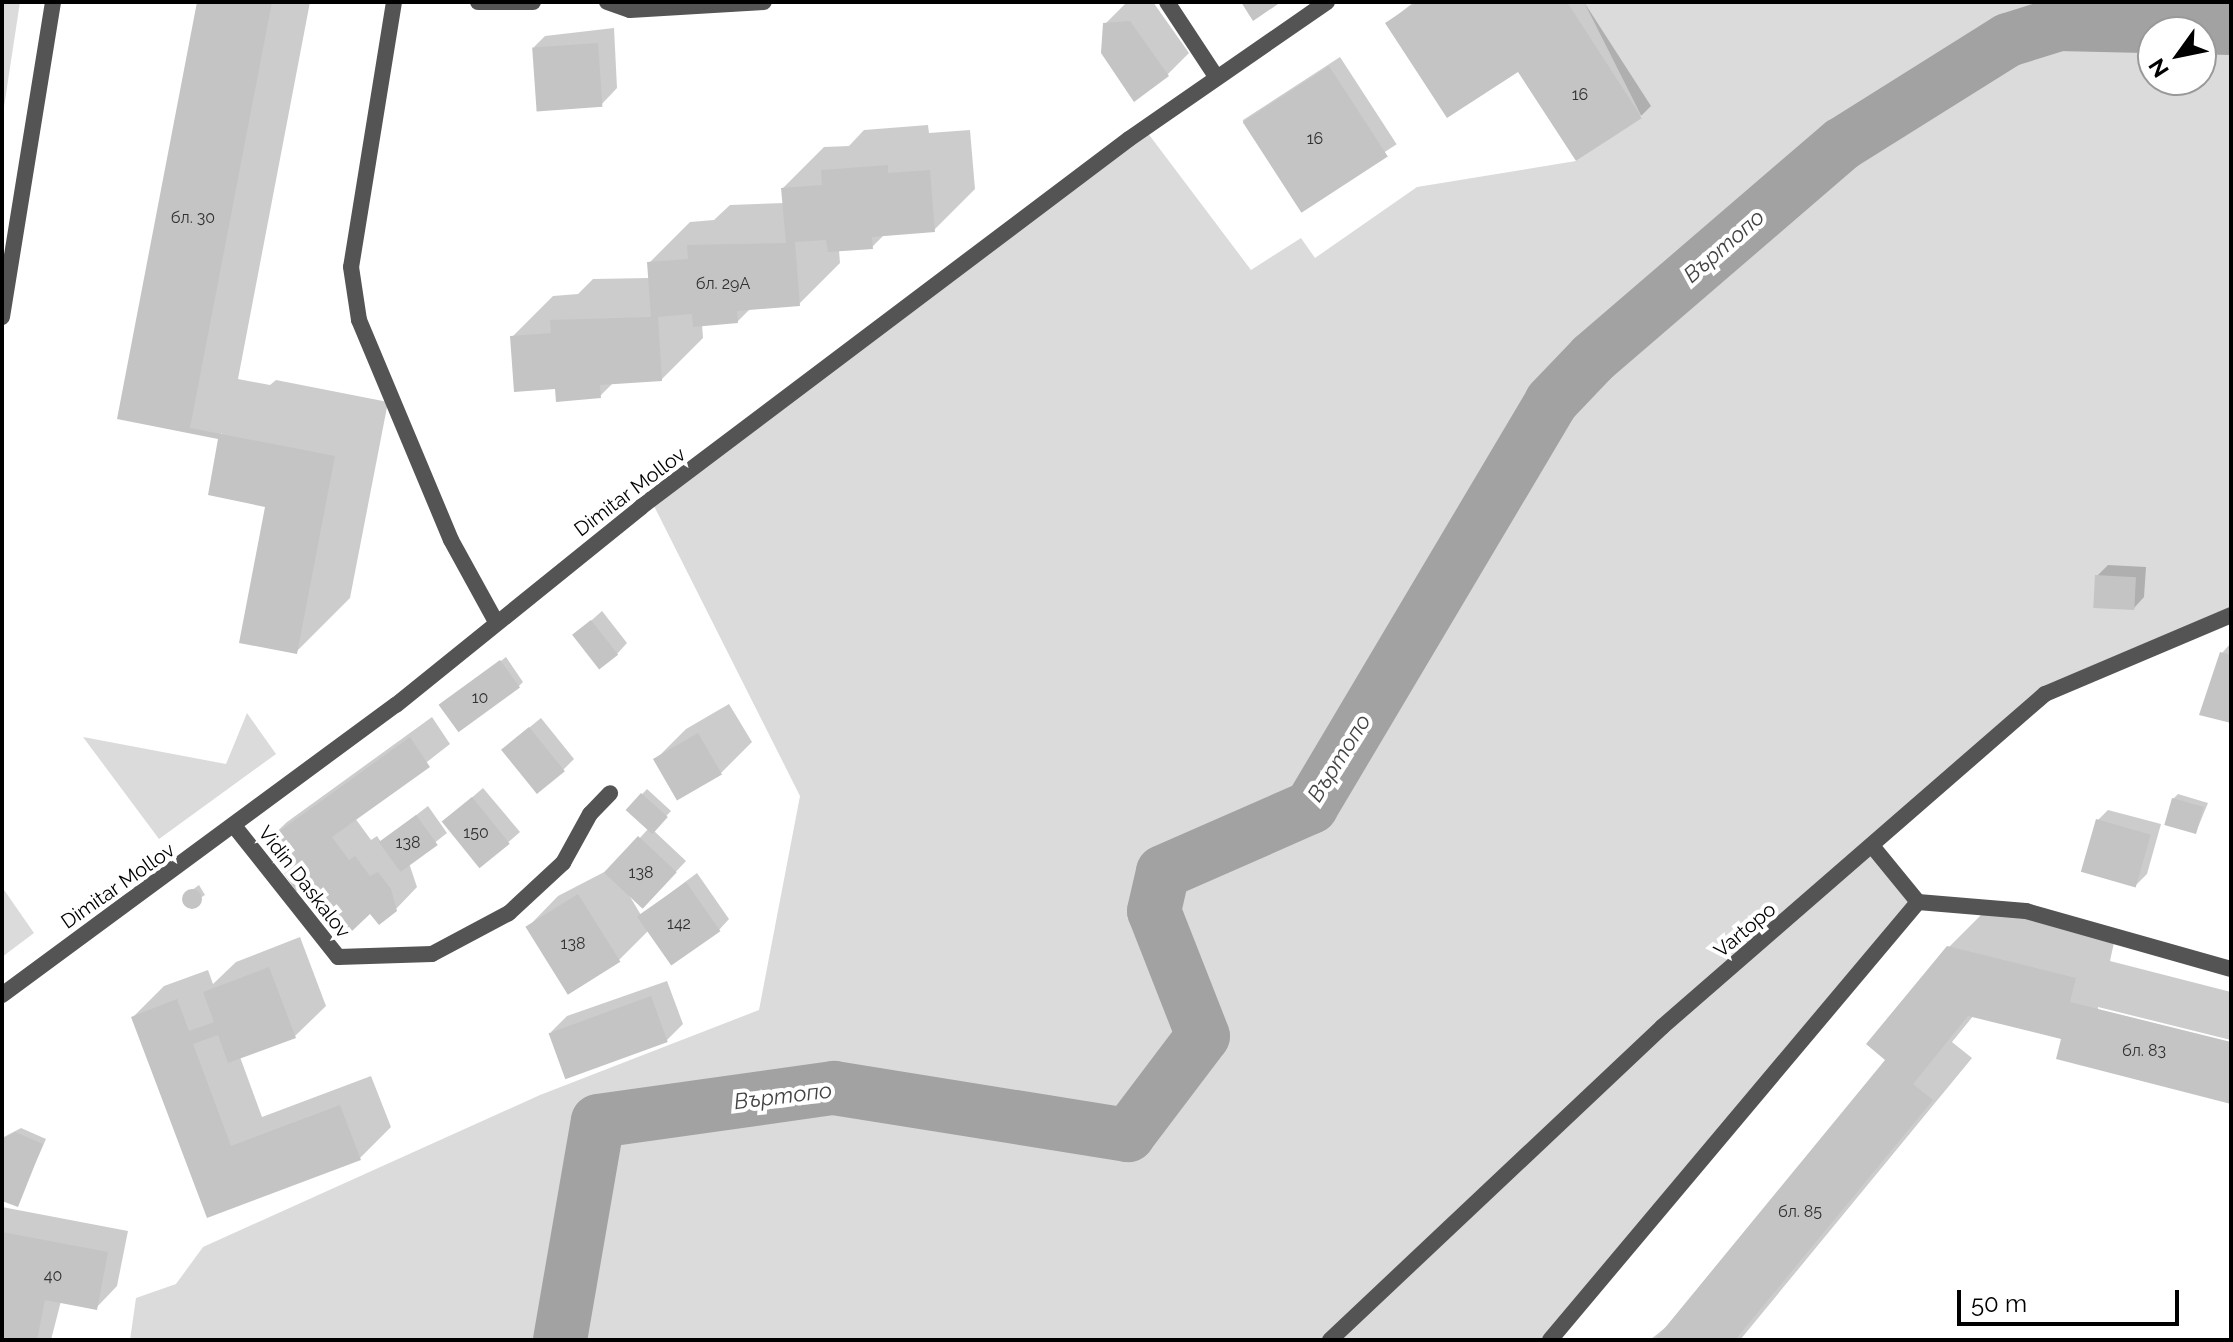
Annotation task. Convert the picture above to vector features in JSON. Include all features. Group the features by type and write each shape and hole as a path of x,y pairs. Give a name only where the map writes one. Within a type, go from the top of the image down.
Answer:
{"street":[{"path":"2,317 53,2"},
{"path":"394,2 351,267 359,320 451,540 496,622"},
{"path":"478,2 533,2"},
{"path":"607,2 630,10 764,2"},
{"path":"1167,2 1215,75"},
{"name":"Dimitar Mollov","path":"2,995 235,827 496,622 1215,75 1327,2"},
{"name":"Vartopo","path":"1330,1340 1662,1027 1873,847 2045,694 2231,615"},
{"name":"Vidin Daskalov","path":"235,827 338,957 432,954 509,913 563,863 590,814 610,793"},
{"path":"1873,847 1918,902 2026,911 2231,969"},
{"path":"1550,1340 1918,902"}],"shaded area":[{"path":"2,2 20,2 2,120"},
{"path":"1584,2 2231,2 2231,615 2045,694 1873,847 1918,902 1550,1340 130,1340 136,1298 176,1284 203,1247 540,1095 759,1010 800,796 651,500 1144,128 1251,270 1301,238 1315,258 1417,187 1576,161 1642,117"},
{"path":"247,713 276,754 159,839 83,737 226,764"},
{"path":"2,887 34,933 2,957"}],"building":[{"path":"197,2 272,2 190,428 335,456 297,654 239,643 265,507 208,495 218,439 117,419"},
{"path":"1241,2 1281,2 1253,21"},
{"path":"1417,2 1567,2 1642,118 1576,161 1518,72 1447,118 1385,23"},
{"path":"1130,21 1169,76 1134,102 1101,53 1103,23"},
{"path":"598,43 602,107 537,111 532,48"},
{"path":"1329,66 1388,157 1301,213 1243,122"},
{"path":"888,165 888,173 930,170 935,232 872,237 873,249 828,252 826,240 795,242 800,306 737,311 738,323 693,327 692,314 658,317 662,381 600,385 601,398 556,402 555,389 514,392 510,336 551,333 550,320 651,317 647,262 688,259 687,245 786,243 781,188 822,185 821,170"},
{"path":"2095,575 2136,577 2134,610 2093,608"},
{"path":"591,620 618,655 599,669 572,635"},
{"path":"2220,652 2231,655 2231,723 2199,715"},
{"path":"500,660 520,688 458,732 439,705"},
{"path":"529,727 565,771 537,794 501,750"},
{"path":"698,733 722,775 677,801 653,759"},
{"path":"410,737 430,767 332,837 349,860 355,856 370,876 378,872 391,889 397,911 379,925 370,914 352,931 343,931 309,882 296,891 263,843"},
{"path":"641,793 668,817 652,834 626,810"},
{"path":"472,797 510,844 479,868 442,822"},
{"path":"2172,798 2204,807 2196,834 2164,825"},
{"path":"416,815 438,845 401,872 379,842"},
{"path":"2096,819 2151,835 2136,888 2081,872"},
{"path":"638,836 677,872 643,909 604,873"},
{"path":"686,882 720,931 671,966 637,916"},
{"path":"192,889 199,892 202,899 199,906 192,909 185,906 182,899 185,892"},
{"path":"578,894 620,962 568,995 525,927"},
{"path":"1947,946 2076,978 2070,1002 2231,1042 2231,1104 2056,1059 2061,1039 1968,1016 1913,1084 1933,1100 1735,1340 1655,1340 1885,1060 1866,1044"},
{"path":"269,967 296,1038 228,1063 218,1035 193,1044 231,1146 340,1105 361,1160 207,1218 131,1017 177,999 189,1031 214,1022 203,992"},
{"path":"651,996 668,1042 565,1079 549,1033"},
{"path":"15,1132 43,1144 18,1207 2,1201 2,1139"},
{"path":"2,1232 108,1252 97,1310 45,1300 37,1340 2,1340"}],"waterway":[{"name":"Въртопо","path":"560,1340 598,1121 834,1088 1128,1135 1203,1036 1154,911 1163,872 1311,807 1551,402 1593,358 1842,144 2008,40 2059,24 2231,28"}]}
